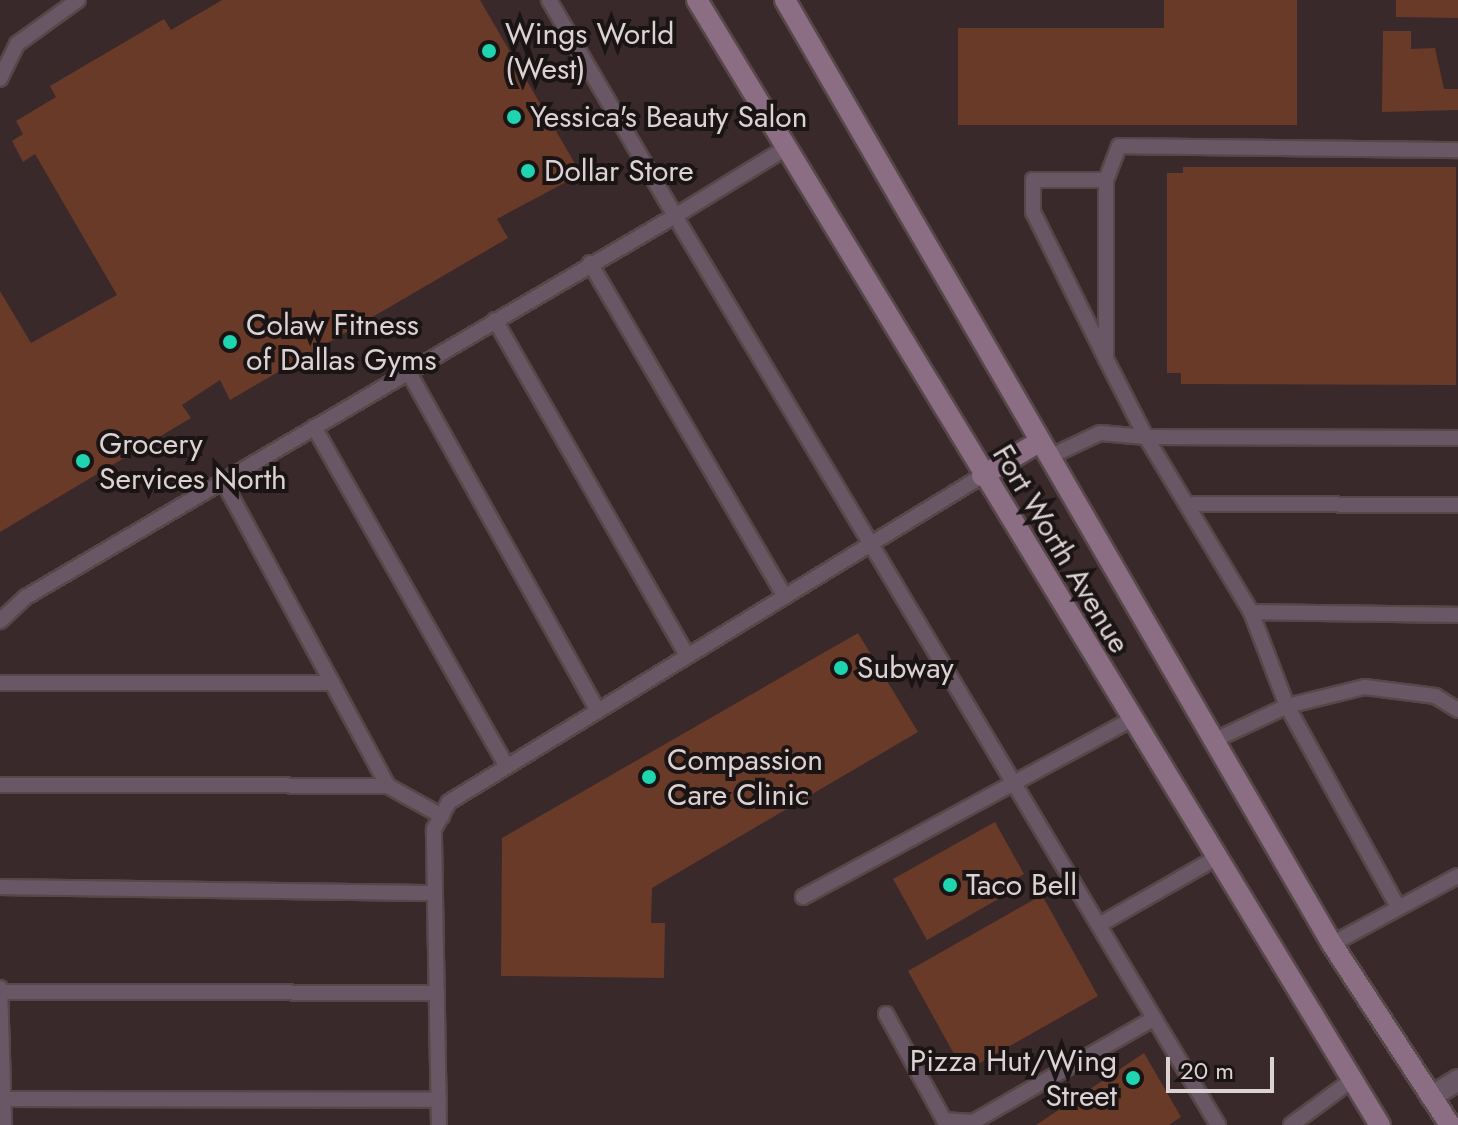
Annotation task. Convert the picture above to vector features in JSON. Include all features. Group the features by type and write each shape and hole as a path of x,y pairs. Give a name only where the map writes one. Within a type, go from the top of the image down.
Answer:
{"main road":[{"name":"Fort Worth Avenue","path":"697,0 1374,1120"},
{"name":"Fort Worth Avenue","path":"785,0 1332,944 1450,1125"},
{"path":"982,476 1044,450"}],"street":[{"path":"1431,1097 1458,1080"}],"lane":[{"path":"0,79 17,44 78,0"},
{"path":"549,0 1218,1125"},
{"path":"1106,359 1106,180 1119,146 1458,150"},
{"path":"0,621 26,597 786,148"},
{"path":"1106,180 1033,180 1033,212 1146,437 1193,504 1251,612 1287,706 1397,905"},
{"path":"590,263 784,595"},
{"path":"495,320 686,654"},
{"path":"408,371 596,708"},
{"path":"314,427 505,763"},
{"path":"1044,450 1100,433 1146,437 1458,438"},
{"path":"439,1125 434,829 449,802 505,763 982,476"},
{"path":"223,481 388,786"},
{"path":"1193,504 1458,505"},
{"path":"1251,612 1458,615"},
{"path":"0,683 332,683"},
{"path":"1215,740 1287,706 1365,687 1435,696 1458,710"},
{"path":"803,897 1131,720"},
{"path":"0,785 388,786 442,816"},
{"path":"1099,925 1216,858"},
{"path":"1332,944 1397,905 1458,876"},
{"path":"0,887 435,893"},
{"path":"4,1125 0,990 437,993"},
{"path":"886,1014 939,1122 973,1122 1153,1019"},
{"path":"1291,1125 1352,1080"},
{"path":"3,1099 439,1100"}],"building":[{"path":"222,0 480,0 581,174 497,219 508,238 230,400 220,380 182,405 191,418 0,532 0,291 31,343 117,295 35,154 23,162 12,141 23,134 16,121 56,97 50,86 164,19 171,30"},
{"path":"1164,0 1297,0 1297,125 958,125 958,28 1164,28"},
{"path":"1396,0 1458,0 1458,18 1396,17"},
{"path":"1383,31 1411,31 1411,49 1435,48 1444,89 1458,89 1458,110 1382,112"},
{"path":"1183,167 1456,167 1456,385 1181,384 1181,373 1167,373 1167,173 1183,173"},
{"path":"858,633 918,732 652,888 651,923 665,923 664,978 501,976 502,838"},
{"name":"Taco Bell","path":"995,822 1024,874 995,890 1000,898 927,940 893,879"},
{"path":"1042,895 1098,996 964,1072 908,971"},
{"name":"Pizza Hut/Wing Street","path":"1144,1053 1181,1117 1169,1125 1036,1125"}],"place":[{"name":"Wings World (West)","path":"489,51"},
{"name":"Yessica's Beauty Salon","path":"514,117"},
{"name":"Dollar Store","path":"528,171"},
{"name":"Colaw Fitness of Dallas Gyms","path":"230,342"},
{"name":"Grocery Services North","path":"83,461"},
{"name":"Subway","path":"841,668"},
{"name":"Compassion Care Clinic","path":"649,777"},
{"name":"Taco Bell","path":"950,885"},
{"name":"Pizza Hut/Wing Street","path":"1133,1078"}]}
